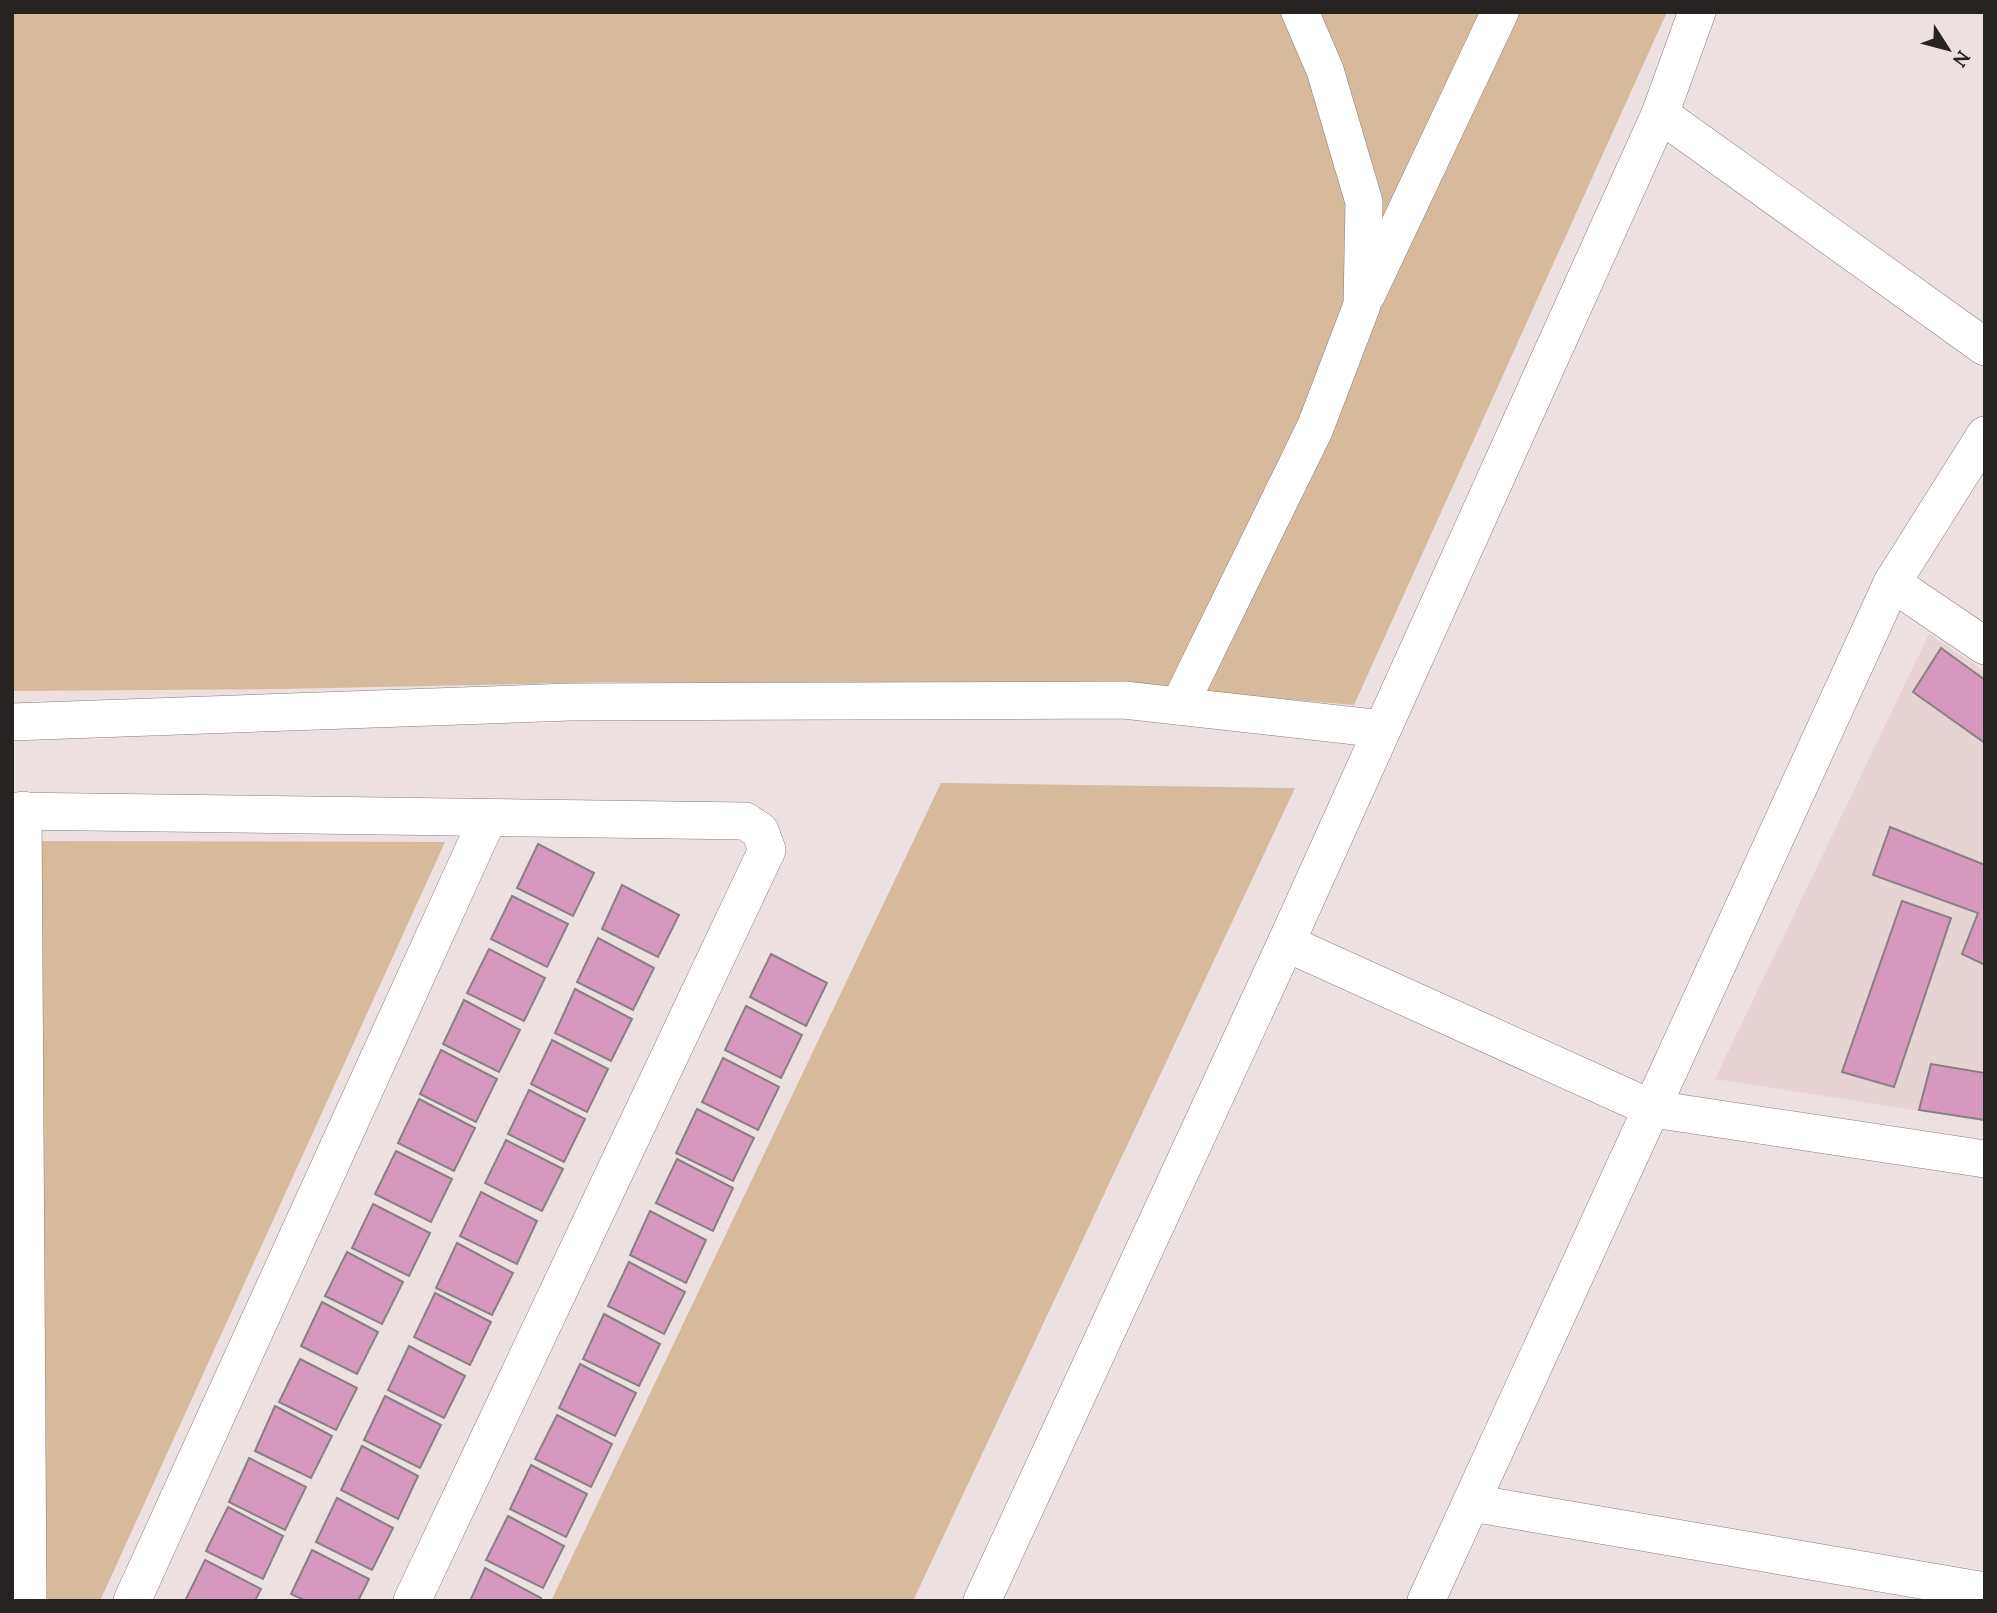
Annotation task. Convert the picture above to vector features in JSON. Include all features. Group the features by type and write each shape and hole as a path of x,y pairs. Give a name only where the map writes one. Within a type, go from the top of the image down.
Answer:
{"street":[{"path":"1300,12 1325,70 1364,202 1362,305"},
{"path":"1179,706 1315,428 1362,305 1500,12"},
{"path":"982,1601 1286,943 1660,114 1697,12"},
{"path":"1660,114 1985,346"},
{"path":"1426,1601 1892,583 1985,435"},
{"path":"1892,583 1985,646"},
{"path":"12,722 570,702 1124,700 1382,729"},
{"path":"28,1601 18,811 745,821 760,831 767,850 412,1601"},
{"path":"132,1601 488,818"},
{"path":"1286,943 1653,1109 1985,1158"},
{"path":"1472,1503 1985,1591"}],"shaded area":[{"path":"12,12 1667,12 1354,705 1132,686 610,682 12,691"},
{"path":"1929,634 1985,672 1985,1121 1715,1079"},
{"path":"941,783 1295,788 913,1601 551,1601"},
{"path":"38,841 445,842 100,1601 41,1601"}],"building":[{"path":"1941,648 1985,680 1985,743 1913,692"},
{"path":"1890,827 1985,865 1985,965 1962,954 1978,913 1873,875"},
{"path":"538,844 594,873 573,916 517,888"},
{"path":"622,885 679,915 658,957 602,929"},
{"path":"512,896 568,924 547,967 491,939"},
{"path":"1902,901 1951,918 1894,1087 1842,1072"},
{"path":"598,938 654,968 633,1010 577,982"},
{"path":"489,949 545,978 524,1021 467,993"},
{"path":"771,954 827,983 806,1026 750,997"},
{"path":"575,989 632,1019 611,1061 555,1033"},
{"path":"464,1000 520,1030 499,1072 443,1044"},
{"path":"746,1006 802,1035 781,1078 725,1050"},
{"path":"552,1040 608,1069 587,1112 531,1084"},
{"path":"441,1050 497,1079 476,1122 420,1094"},
{"path":"723,1058 779,1087 758,1130 702,1102"},
{"path":"1931,1064 1985,1073 1985,1120 1919,1110"},
{"path":"529,1090 585,1119 564,1162 508,1134"},
{"path":"419,1099 475,1128 454,1171 398,1143"},
{"path":"697,1109 754,1138 733,1181 676,1153"},
{"path":"506,1140 563,1169 542,1211 485,1183"},
{"path":"396,1151 452,1179 431,1222 375,1194"},
{"path":"677,1159 733,1188 713,1231 656,1203"},
{"path":"481,1192 537,1221 517,1264 460,1236"},
{"path":"373,1204 430,1233 409,1276 352,1248"},
{"path":"650,1211 706,1240 686,1283 630,1255"},
{"path":"457,1243 513,1273 492,1315 436,1288"},
{"path":"347,1252 403,1282 382,1324 325,1296"},
{"path":"629,1262 685,1292 664,1334 608,1306"},
{"path":"435,1293 491,1322 470,1365 414,1337"},
{"path":"322,1302 378,1332 357,1374 301,1346"},
{"path":"604,1314 660,1344 639,1386 583,1359"},
{"path":"409,1346 465,1376 444,1418 388,1390"},
{"path":"300,1359 357,1388 336,1430 279,1402"},
{"path":"580,1364 636,1393 615,1436 559,1408"},
{"path":"385,1396 441,1425 420,1468 364,1440"},
{"path":"275,1406 332,1436 311,1478 255,1451"},
{"path":"557,1415 612,1444 591,1487 535,1459"},
{"path":"362,1446 418,1476 398,1519 341,1490"},
{"path":"249,1458 306,1487 285,1530 229,1502"},
{"path":"531,1465 587,1494 566,1537 510,1509"},
{"path":"337,1498 393,1528 372,1570 316,1542"},
{"path":"228,1507 283,1536 263,1579 206,1551"},
{"path":"508,1516 564,1546 543,1588 486,1560"},
{"path":"312,1550 369,1579 358,1601 306,1601 291,1594"},
{"path":"205,1560 261,1589 255,1601 185,1601"},
{"path":"485,1568 541,1598 540,1601 470,1601"}]}
